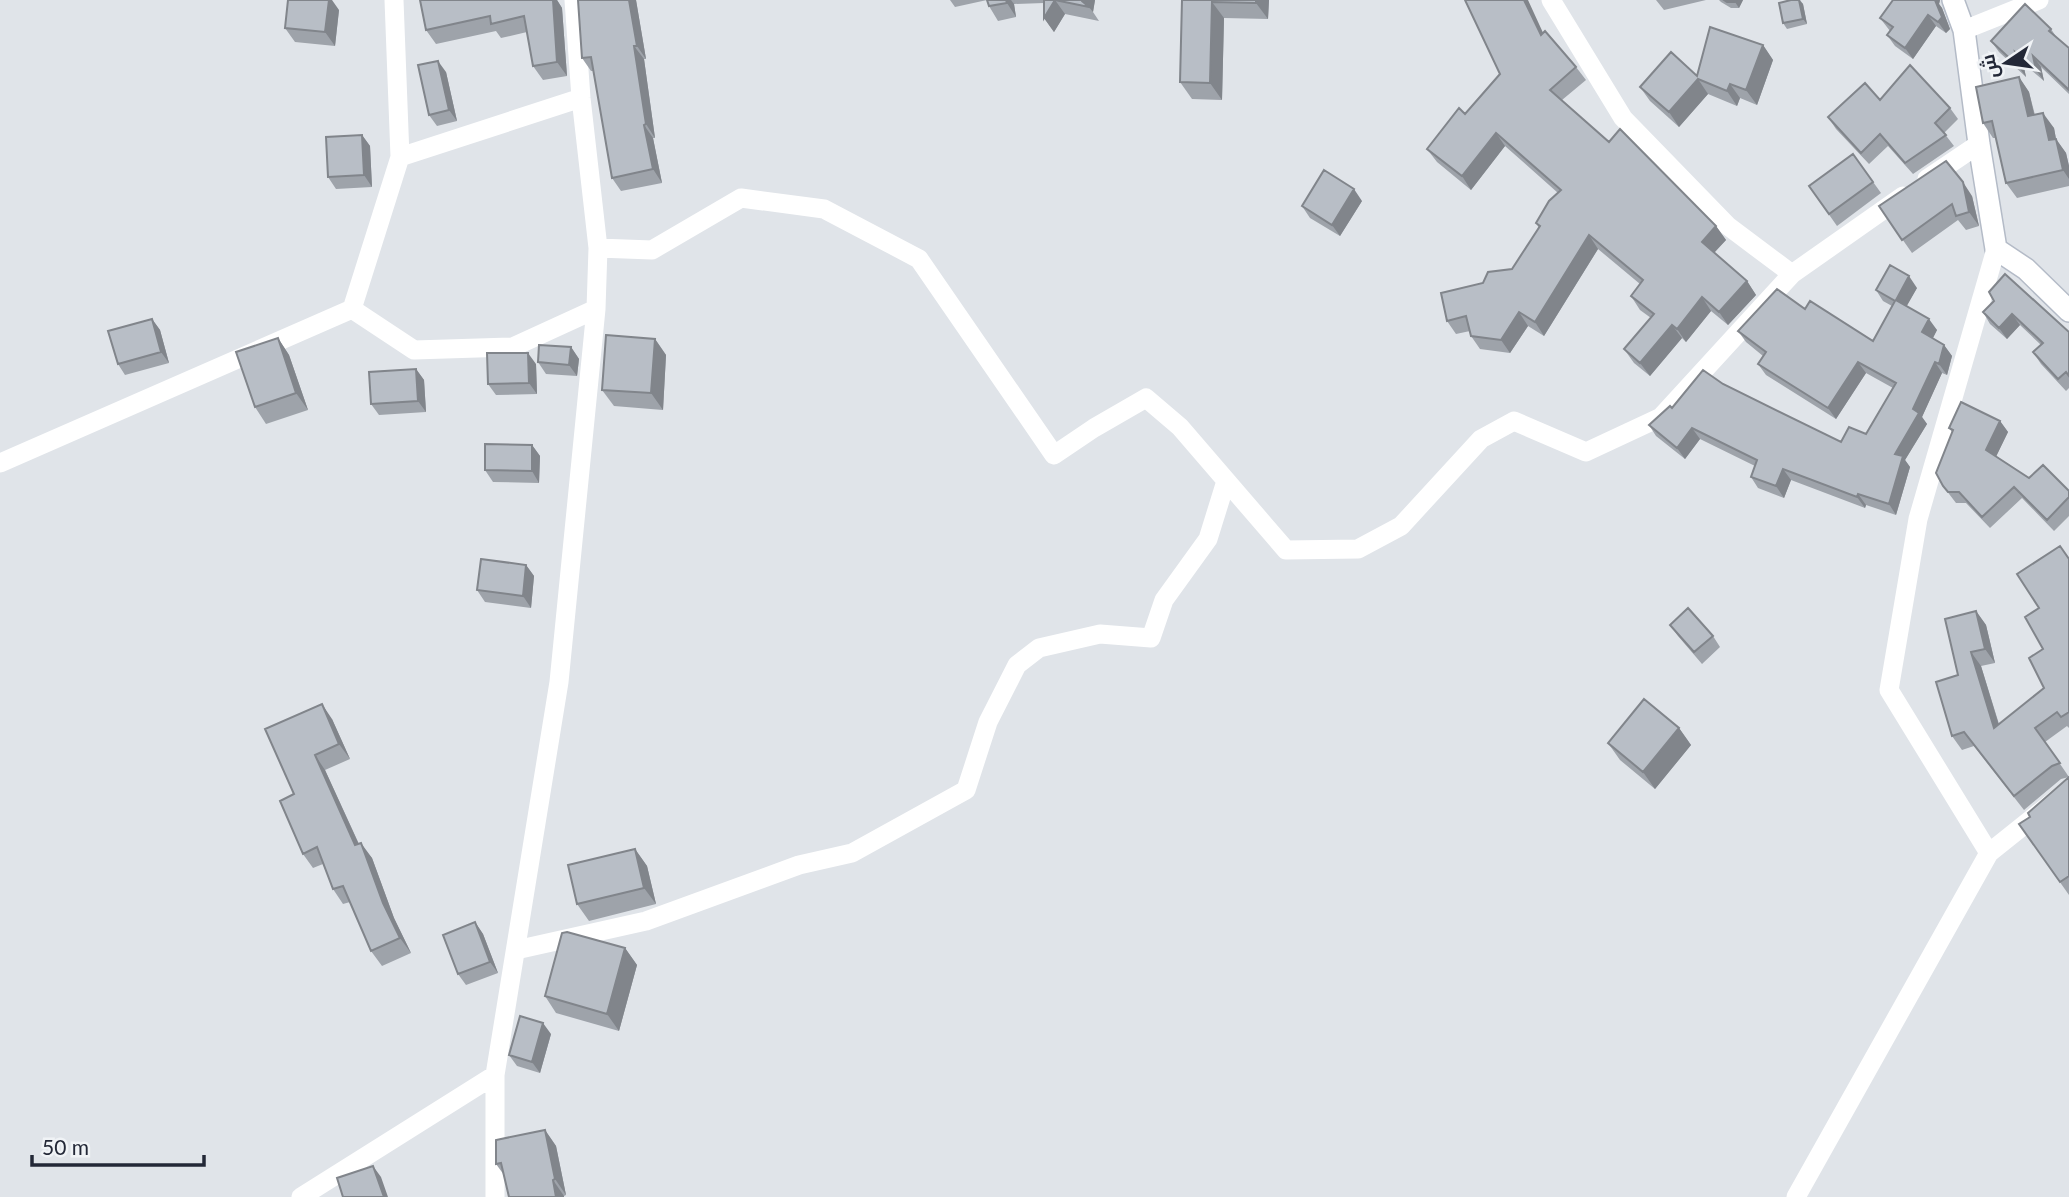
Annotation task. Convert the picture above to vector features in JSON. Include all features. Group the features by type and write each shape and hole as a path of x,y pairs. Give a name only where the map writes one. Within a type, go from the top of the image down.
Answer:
{"street":[{"path":"0,463 352,309 400,157 394,0"},
{"path":"495,1197 495,1075 559,682 596,309 598,248 581,98 574,0"},
{"path":"1551,0 1623,118 1728,226 1792,274"},
{"path":"1953,0 1964,30 1996,249 1918,519 1889,690 1989,853"},
{"path":"1964,30 2039,0"},
{"path":"400,157 581,98"},
{"path":"598,248 652,250 741,198 824,209 919,259 1054,455 1146,398 1180,427 1286,551 1358,549 1401,526 1481,439 1514,421 1586,452 1661,417 1792,274 1979,144"},
{"path":"1996,249 2026,269 2069,311"},
{"path":"352,309 414,350 513,347 596,309"},
{"path":"516,950 646,921 799,865 852,853 967,790 988,722 1017,665 1039,648 1100,634 1151,638 1164,600 1208,539 1226,481"},
{"path":"1796,1197 1989,853 2069,789"},
{"path":"301,1197 495,1075"}],"building":[{"path":"288,0 329,0 325,32 285,28"},
{"path":"420,0 553,0 557,62 533,66 524,16 491,24 490,16 426,30"},
{"path":"578,0 629,0 637,46 634,46 646,124 644,125 653,169 612,178 591,57 582,58"},
{"path":"987,0 1006,0 1007,3 989,6"},
{"path":"1044,0 1055,0 1044,18"},
{"path":"1055,0 1082,0 1089,7"},
{"path":"1182,0 1256,0 1256,3 1212,2 1210,83 1180,82"},
{"path":"1465,0 1524,0 1541,35 1545,31 1576,67 1550,90 1609,142 1620,129 1716,226 1702,242 1747,281 1719,312 1702,297 1677,329 1672,325 1640,363 1624,349 1654,314 1631,296 1643,280 1589,235 1535,322 1519,312 1501,340 1471,336 1466,316 1447,321 1441,293 1483,283 1488,272 1512,269 1540,226 1536,223 1549,201 1561,190 1496,133 1462,176 1427,149 1459,108 1465,114 1500,74"},
{"path":"1799,0 1803,19 1783,23 1779,3"},
{"path":"1893,0 1935,0 1942,17 1938,22 1928,15 1905,48 1887,35 1893,27 1880,18"},
{"path":"2025,4 2051,29 2049,31 2069,48 2069,90 2033,56 2036,70 2015,52 2018,66 1991,41"},
{"path":"1710,27 1763,45 1746,90 1730,84 1727,91 1698,79 1669,112 1640,87 1671,52 1697,76"},
{"path":"438,61 449,110 429,115 418,65"},
{"path":"1910,65 1950,108 1935,123 1946,135 1905,163 1880,134 1861,153 1828,117 1865,83 1880,100"},
{"path":"2019,77 2028,116 2043,113 2049,140 2056,139 2063,170 2006,183 1992,121 1983,123 1976,87"},
{"path":"362,135 364,175 328,177 326,137"},
{"path":"1853,154 1873,182 1829,214 1809,186"},
{"path":"1946,161 1963,182 1969,212 1956,216 1952,204 1902,240 1879,206"},
{"path":"1324,170 1354,189 1332,225 1302,206"},
{"path":"1890,265 1909,276 1896,300 1929,319 1922,332 1944,345 1939,364 1935,362 1913,409 1919,413 1895,454 1903,456 1889,504 1858,494 1857,497 1783,469 1776,486 1751,477 1757,460 1692,428 1677,448 1649,425 1670,406 1672,408 1703,370 1723,384 1841,442 1849,427 1866,434 1896,383 1858,362 1828,408 1758,364 1766,352 1738,331 1777,289 1805,309 1810,301 1873,341 1895,301 1876,290"},
{"path":"2005,274 2069,332 2069,376 2066,372 2058,379 2033,352 2043,343 2012,314 1999,328 1983,312 1994,301 1989,292"},
{"path":"152,319 161,352 118,364 108,331"},
{"path":"606,335 655,339 651,393 602,390"},
{"path":"278,338 296,393 255,407 236,352"},
{"path":"539,345 571,347 569,365 538,362"},
{"path":"487,353 528,353 529,383 488,384"},
{"path":"416,369 418,401 371,404 369,372"},
{"path":"1961,402 2000,421 1986,450 2029,478 2043,465 2069,491 2069,497 2047,520 2014,487 1982,517 1959,492 1948,492 1943,486 1936,473 1953,430 1949,428"},
{"path":"485,444 532,445 532,471 485,470"},
{"path":"2060,546 2069,559 2069,712 2061,717 2057,712 2035,728 2060,763 2052,766 2014,796 1964,732 1952,736 1936,682 1958,675 1945,619 1976,611 1985,649 1971,652 1994,728 2044,688 2029,658 2043,649 2025,617 2039,608 2017,574"},
{"path":"481,559 526,565 523,596 477,590"},
{"path":"1688,608 1713,636 1694,652 1670,625"},
{"path":"1644,699 1679,728 1643,772 1608,743"},
{"path":"322,704 339,744 315,755 355,845 361,843 383,903 400,938 371,951 343,886 333,889 317,847 303,854 280,801 294,794 265,729"},
{"path":"2069,777 2069,876 2060,882 2019,824 2030,817 2028,813"},
{"path":"635,849 644,888 577,904 568,865"},
{"path":"475,922 490,962 458,974 443,935"},
{"path":"567,932 625,948 607,1014 545,996 562,933"},
{"path":"520,1016 543,1023 532,1062 509,1055"},
{"path":"545,1130 556,1197 509,1197 501,1163 496,1164 496,1140"},
{"path":"373,1166 384,1197 343,1197 337,1178"}]}
